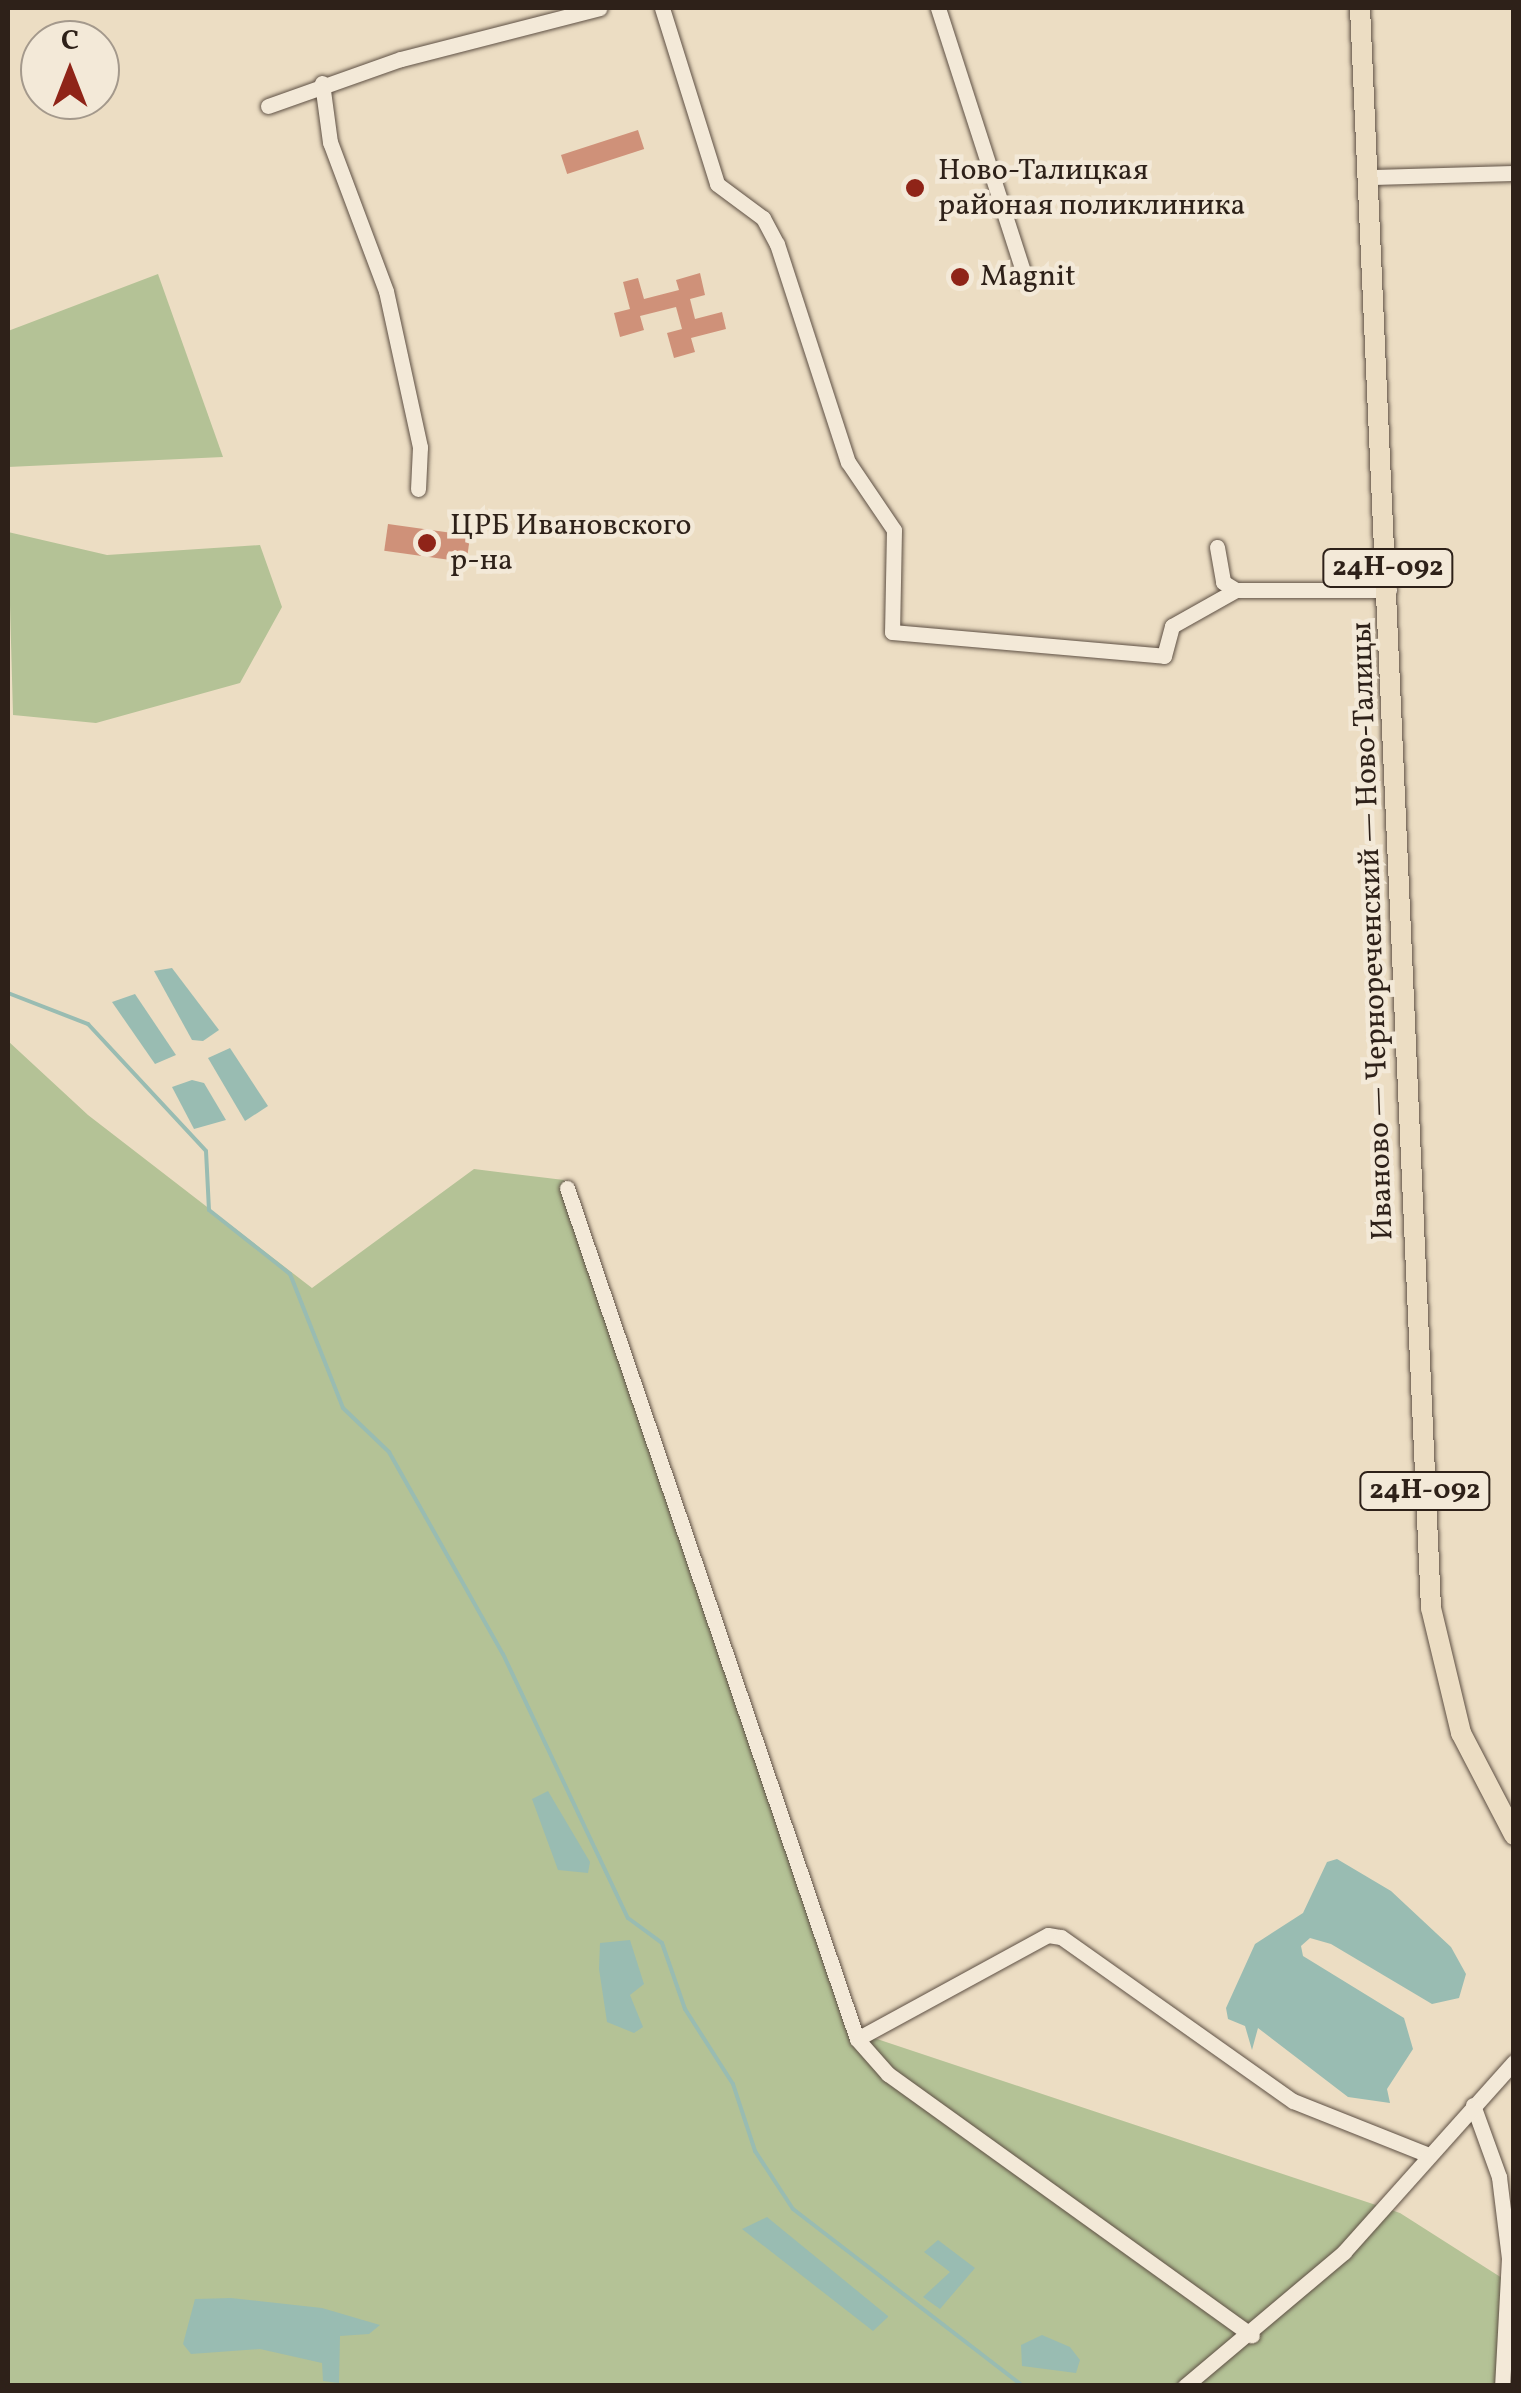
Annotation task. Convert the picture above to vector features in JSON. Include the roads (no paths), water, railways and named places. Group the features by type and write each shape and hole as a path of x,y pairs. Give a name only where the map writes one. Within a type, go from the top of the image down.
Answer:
{"main road":[{"name":"Иваново — Чернореченский — Ново-Талицы","path":"1360,8 1372,177 1431,1608 1461,1734 1514,1834"}],"street":[{"path":"268,106 322,83 600,8"},
{"path":"662,8 716,184 763,218 777,244 848,462 894,530 892,632 1164,656 1172,626 1236,590 1389,590"},
{"path":"938,8 1026,280"},
{"path":"322,83 330,142 385,286 420,446 418,489"},
{"path":"1372,177 1514,173"},
{"path":"1217,547 1223,582 1236,590"},
{"path":"566,1188 857,2040 888,2074 1252,2336"},
{"path":"857,2040 1048,1935 1061,1936 1293,2101 1429,2155"},
{"path":"1185,2386 1252,2336 1344,2252 1514,2062"},
{"path":"1473,2105 1499,2177 1509,2258 1502,2386"}],"water":[{"path":"172,968 219,1030 203,1041 192,1040 154,971"},
{"path":"135,994 176,1055 155,1064 112,1002"},
{"path":"230,1048 268,1106 245,1121 208,1058"},
{"path":"192,1080 204,1083 226,1120 194,1129 172,1087"},
{"path":"548,1791 590,1862 588,1873 558,1870 532,1799"},
{"path":"1337,1859 1391,1891 1451,1947 1466,1974 1459,1998 1432,2004 1331,1944 1310,1938 1301,1946 1303,1956 1404,2018 1413,2049 1387,2089 1390,2103 1348,2097 1258,2028 1252,2050 1245,2026 1228,2019 1226,2008 1255,1944 1303,1913 1327,1862"},
{"path":"630,1940 644,1984 630,1995 643,2027 634,2033 607,2022 599,1969 600,1943"},
{"path":"767,2217 888,2317 873,2331 742,2229"},
{"path":"938,2240 975,2268 940,2309 923,2297 950,2272 924,2252"},
{"path":"231,2298 322,2308 380,2325 369,2334 340,2336 339,2383 323,2381 322,2363 260,2349 191,2354 183,2344 195,2299"},
{"path":"1042,2335 1070,2347 1080,2360 1076,2373 1022,2366 1021,2345"}],"waterway":[{"path":"8,993 88,1024 206,1151 209,1210 290,1274 343,1408 389,1452 503,1654 628,1918 662,1943 685,2009 733,2084 755,2151 793,2209 1023,2386"}],"place":[{"name":"Ново-Талицкая районая поликлиника","path":"915,188"},
{"name":"Magnit","path":"960,277"},
{"name":"ЦРБ Ивановского р-на","path":"427,543"}]}
